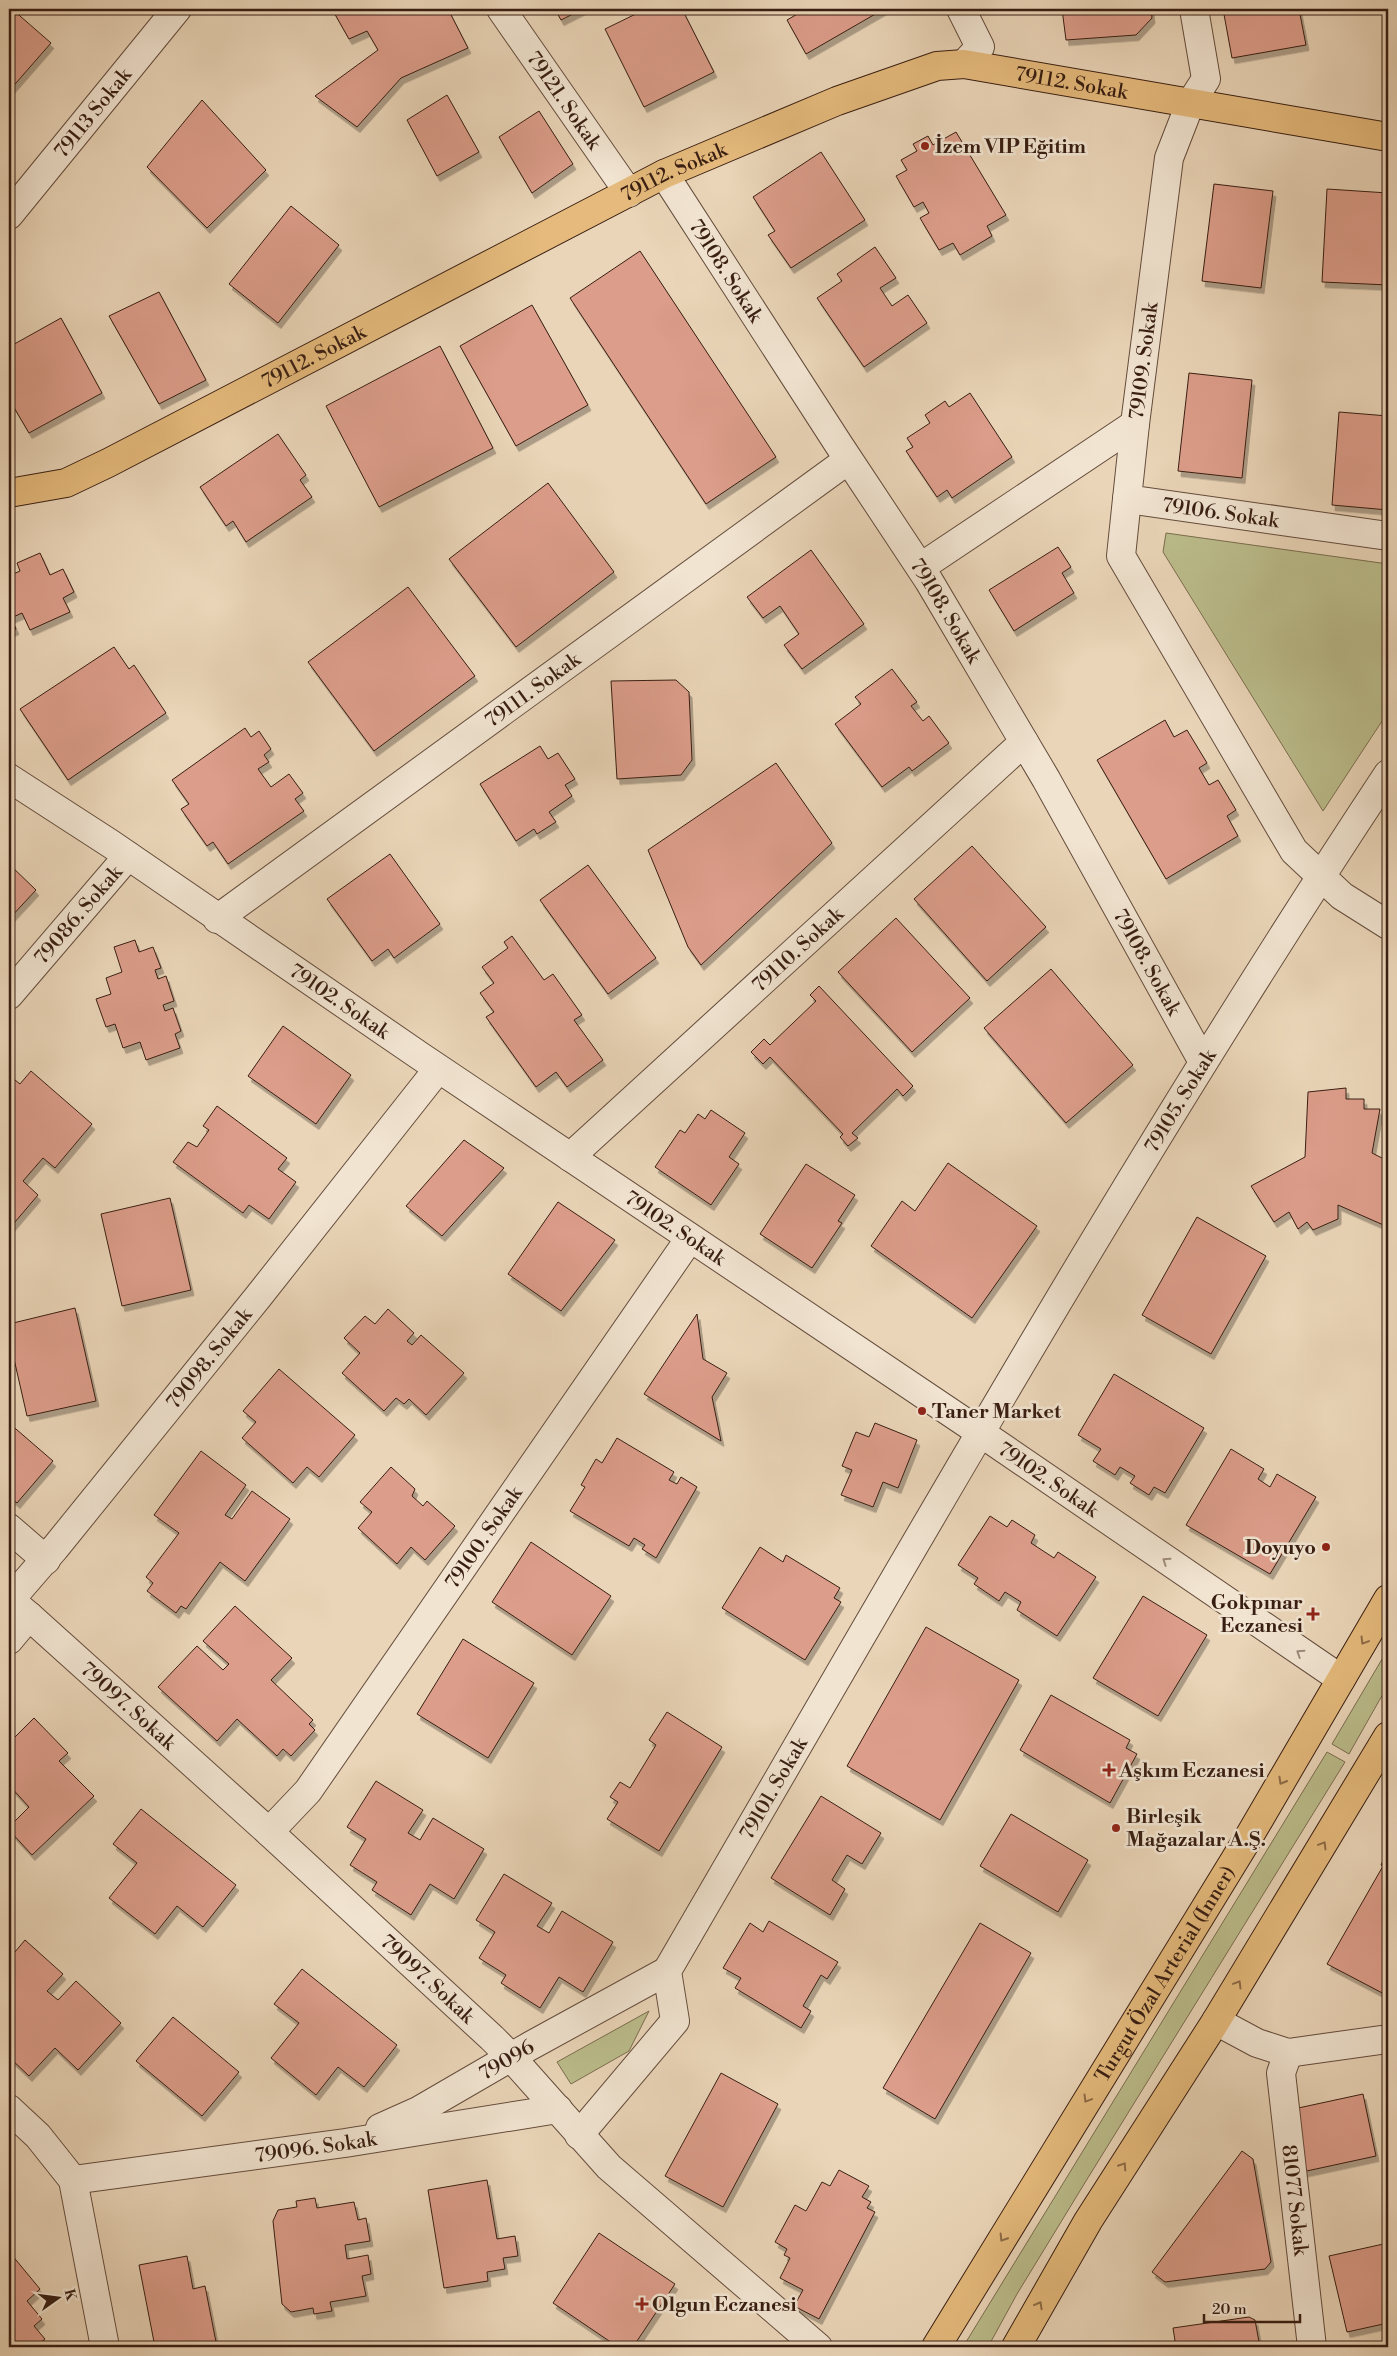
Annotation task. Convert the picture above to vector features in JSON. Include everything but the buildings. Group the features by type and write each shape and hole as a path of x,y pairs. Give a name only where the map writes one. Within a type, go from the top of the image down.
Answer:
{"main road":[{"name":"79112. Sokak","path":"9,492 66,483 664,174 838,101 937,66 964,64 1388,137"},
{"name":"Turgut Özal Arterial (Inner)","path":"936,2347 1247,1840 1388,1599"},
{"path":"1016,2347 1088,2221 1216,2021 1388,1736"}],"street":[{"name":"79113 Sokak","path":"9,215 177,9"},
{"name":"79121. Sokak","path":"500,9 629,193"},
{"path":"961,9 980,47 964,64"},
{"name":"79109. Sokak","path":"921,567 1135,424 1169,158 1190,104 1206,79 1194,9"},
{"name":"79108. Sokak","path":"664,174 848,460 921,567 1024,742 1204,1062"},
{"path":"1135,424 1121,556 1294,851 1342,896 1388,925"},
{"name":"79111. Sokak","path":"218,919 848,460"},
{"name":"79106. Sokak","path":"1127,499 1388,536"},
{"name":"79110. Sokak","path":"570,1157 1024,742"},
{"name":"79105. Sokak","path":"981,1433 1204,1062 1320,877 1388,774"},
{"name":"79102. Sokak","path":"9,778 128,856 438,1069 981,1433 1341,1679"},
{"name":"79086. Sokak","path":"9,995 128,856"},
{"name":"79098. Sokak","path":"29,1616 10,1600 46,1560 258,1297 438,1069"},
{"name":"79100. Sokak","path":"269,1832 308,1791 690,1238"},
{"name":"79101. Sokak","path":"667,1971 981,1433"},
{"path":"9,1528 46,1560"},
{"path":"9,1640 29,1616"},
{"name":"79097. Sokak","path":"29,1616 269,1832 511,2057 609,2167 818,2347"},
{"path":"580,2135 675,2021 667,1971"},
{"name":"79096","path":"345,2143 418,2111 667,1971"},
{"path":"1216,2021 1257,2043 1288,2053 1388,2039"},
{"name":"81077 Sokak","path":"1288,2053 1281,2073 1312,2347"},
{"path":"9,2109 38,2136 73,2180 105,2347"},
{"name":"79096. Sokak","path":"73,2180 345,2143 558,2109"}],"green space":[{"path":"1166,533 1388,564 1388,712 1323,811 1163,552"},
{"path":"1388,1649 1388,1685 1349,1754 1332,1744"},
{"path":"1327,1752 1345,1762 1017,2294 988,2347 963,2347"},
{"path":"649,2011 629,2051 571,2084 557,2062"}],"place":[{"name":"İzem VIP Eğitim","path":"925,146"},
{"name":"Taner Market","path":"922,1411"},
{"name":"Doyuyo","path":"1326,1547"},
{"name":"Gokpınar Eczanesi","path":"1313,1614"},
{"name":"Aşkım Eczanesi","path":"1109,1770"},
{"name":"Birleşik Mağazalar A.Ş.","path":"1116,1828"},
{"name":"Olgun Eczanesi","path":"642,2304"}]}
